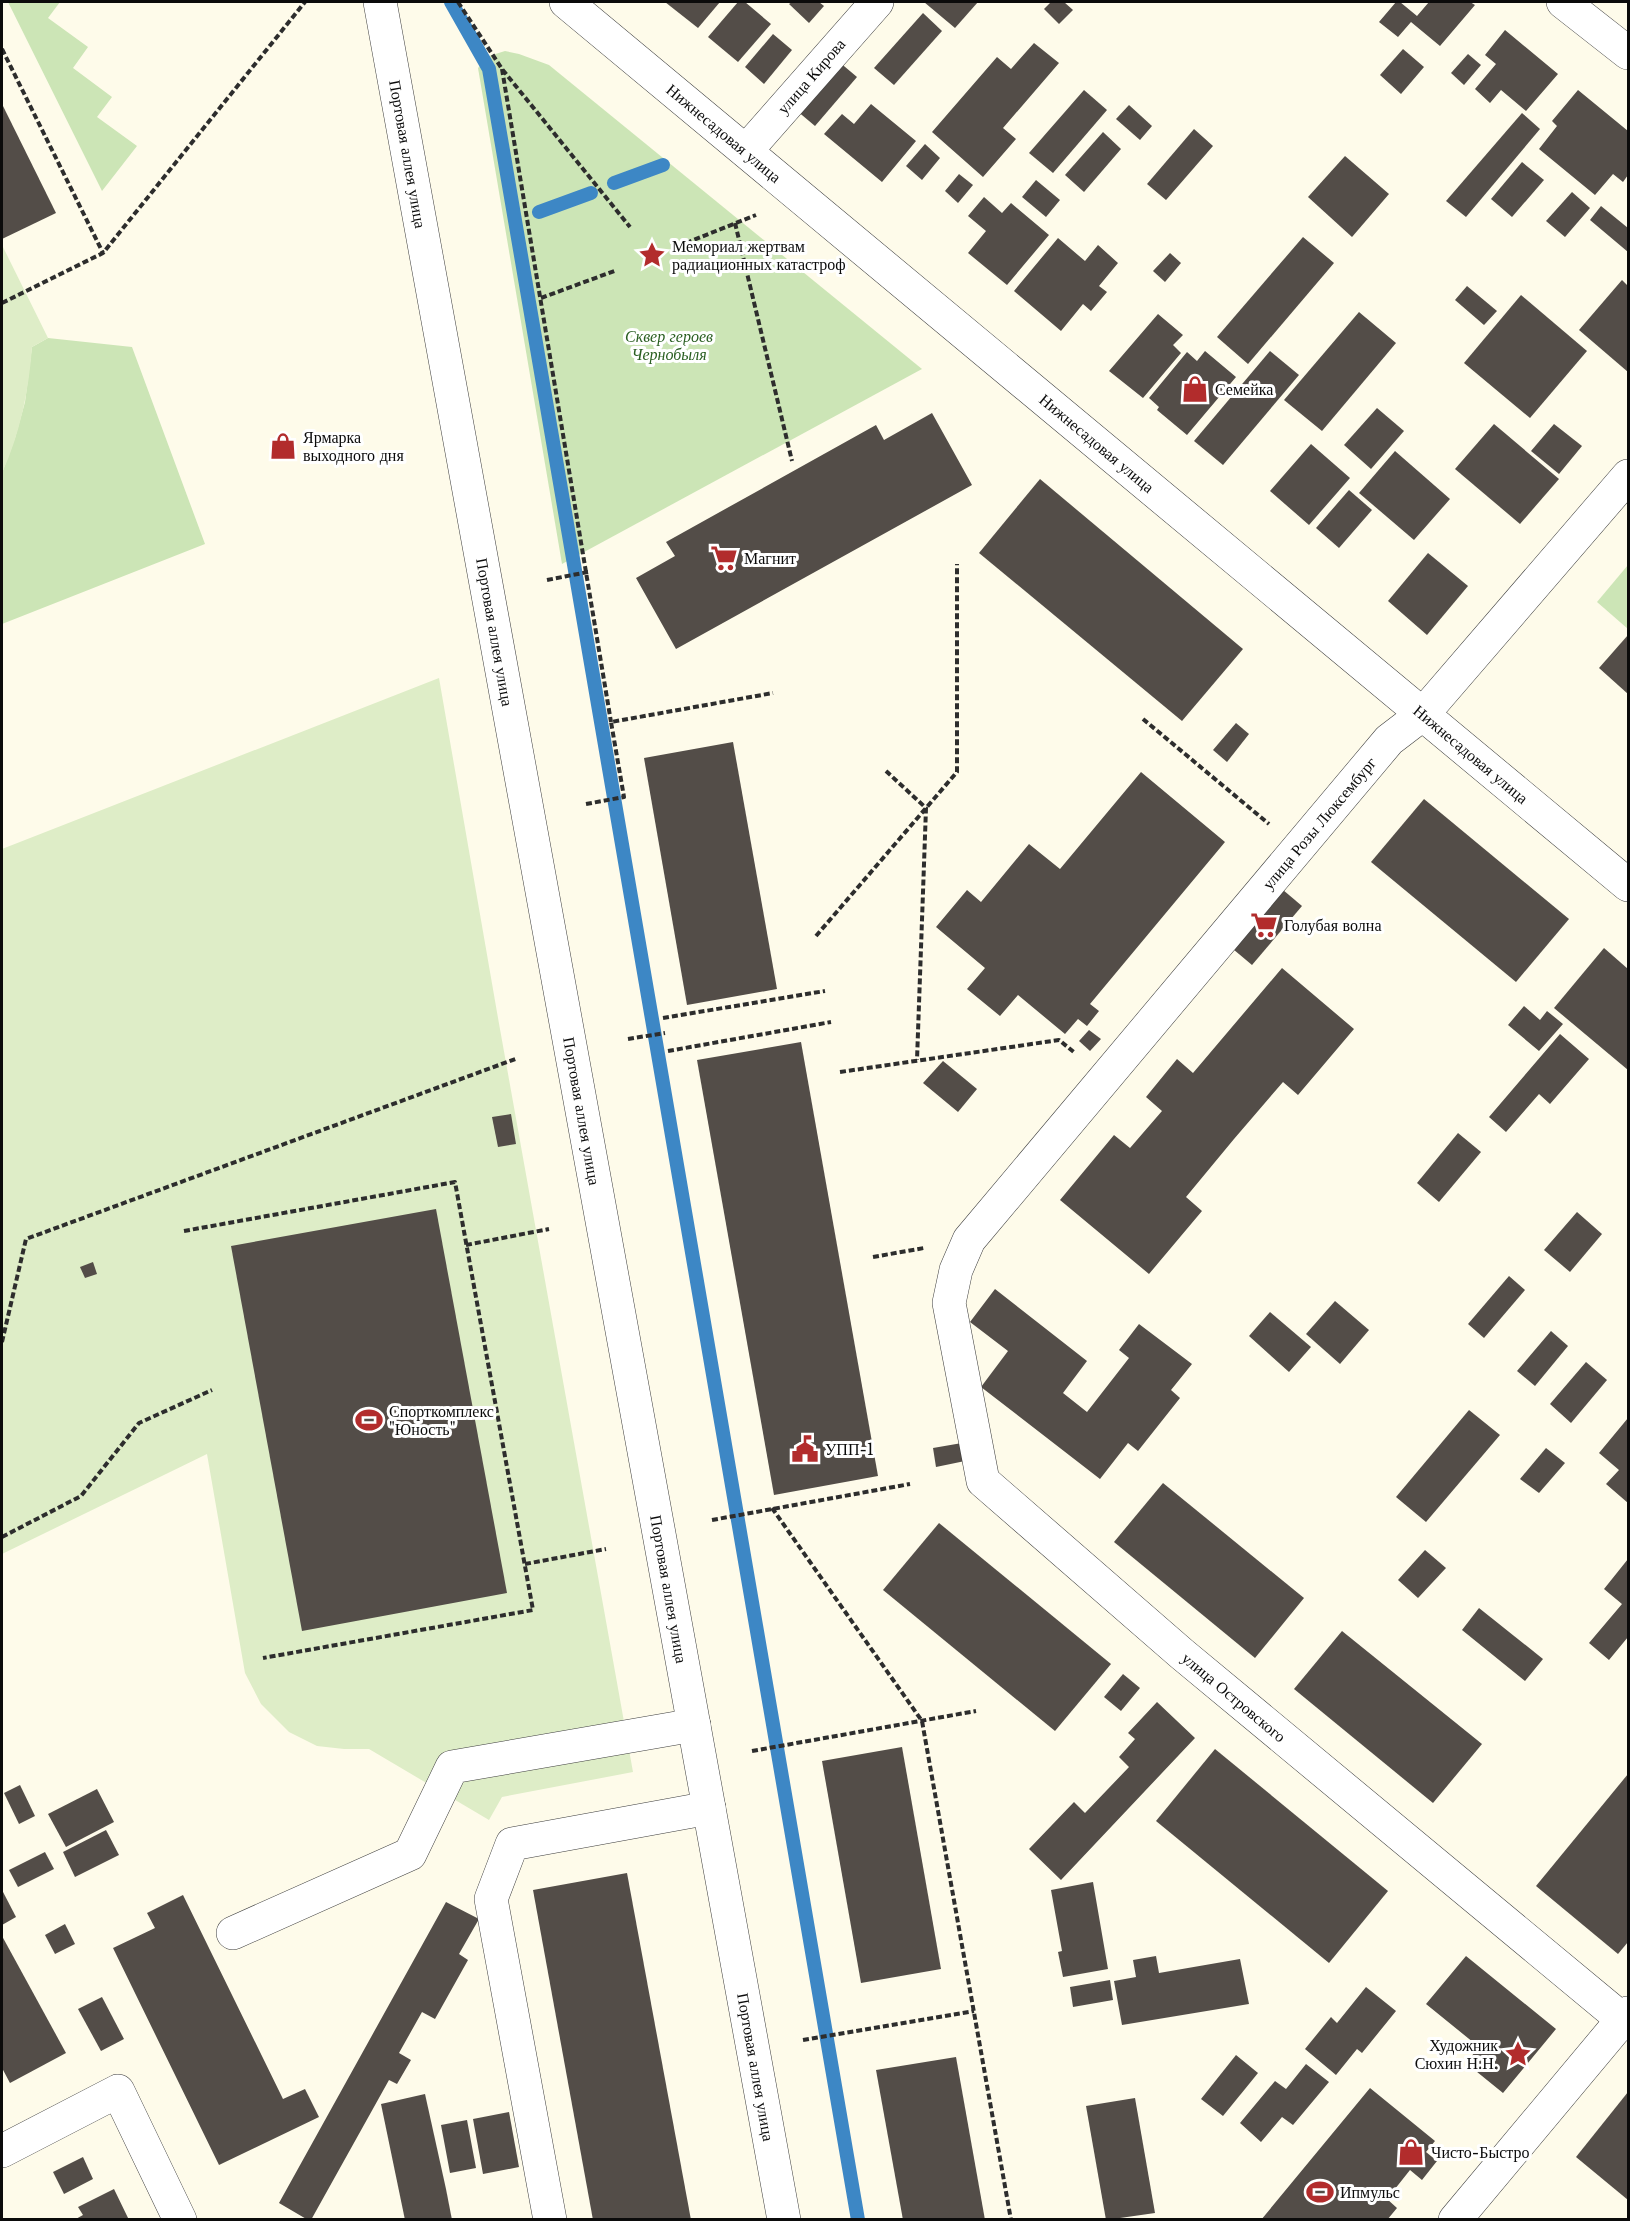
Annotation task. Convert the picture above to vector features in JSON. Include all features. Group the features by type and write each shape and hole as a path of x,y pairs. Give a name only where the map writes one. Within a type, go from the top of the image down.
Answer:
{"street":[{"name":"Портовая аллея улица","path":"380,2 784,2220"},
{"name":"Нижнесадовая улица","path":"566,2 1629,885"},
{"name":"улица Кирова","path":"746,152 877,2"},
{"path":"1563,2 1629,53"},
{"name":"улица Розы Люксембург","path":"949,1303 956,1270 969,1240 1389,740 1423,714 1629,476"},
{"name":"улица Островского","path":"949,1303 983,1481 1182,1654 1627,2019"},
{"path":"233,1933 410,1854 453,1767 694,1725"},
{"path":"550,2220 491,1899 512,1844 709,1808"},
{"path":"1455,2220 1627,2019"},
{"path":"2,2151 118,2091 180,2220"}],"path":[{"path":"2,303 103,253 305,2"},
{"path":"458,2 502,69 630,227"},
{"path":"2,49 103,253"},
{"path":"502,69 624,797 586,804"},
{"path":"686,243 756,215"},
{"path":"735,223 792,461"},
{"path":"541,298 617,270"},
{"path":"816,936 957,772 957,564"},
{"path":"547,580 585,573"},
{"path":"611,722 773,693"},
{"path":"1143,719 1272,826"},
{"path":"886,771 926,808 917,1060"},
{"path":"663,1018 825,991"},
{"path":"668,1051 831,1023"},
{"path":"628,1039 665,1033"},
{"path":"840,1072 1059,1040 1082,1059"},
{"path":"2,1342 26,1239 518,1058"},
{"path":"184,1231 455,1182 533,1610 263,1659"},
{"path":"466,1245 549,1229"},
{"path":"2,1537 81,1496 139,1423 212,1390"},
{"path":"712,1520 910,1484"},
{"path":"772,1508 922,1721 1011,2220"},
{"path":"525,1564 606,1549"},
{"path":"752,1751 976,1711"},
{"path":"803,2040 974,2011"}],"green space":[{"path":"8,2 60,2 48,18 88,47 73,68 112,97 97,117 137,146 102,191"},
{"name":"Сквер героев Чернобыля","path":"505,51 549,65 922,369 562,564 478,68 489,56"},
{"path":"2,245 48,338 32,347 23,412 2,473"},
{"path":"48,338 132,347 205,544 2,624 2,473 25,402 32,347"},
{"path":"1628,565 1628,629 1597,602"},
{"path":"439,678 633,1772 502,1797 489,1820 369,1749 317,1746 289,1732 261,1704 245,1673 207,1454 2,1554 2,849"}],"building":[{"path":"665,2 720,2 698,28"},
{"path":"738,2 745,2 771,24 738,62 708,37"},
{"path":"819,2 824,6 809,23 789,4"},
{"path":"924,2 978,2 955,28"},
{"path":"1051,2 1064,2 1073,10 1059,24 1044,9"},
{"path":"1396,2 1400,2 1417,16 1429,2 1470,2 1475,5 1440,46 1411,22 1398,37 1379,22"},
{"path":"923,13 942,31 894,85 874,68"},
{"path":"1505,30 1558,74 1526,111 1501,90 1490,103 1475,89 1496,64 1485,55"},
{"path":"773,34 792,50 764,84 745,67"},
{"path":"1034,43 1059,63 1003,128 1016,139 983,177 932,132 997,57 1011,69"},
{"path":"1403,49 1424,67 1401,94 1380,75"},
{"path":"1468,54 1481,65 1464,85 1451,73"},
{"path":"838,61 857,77 815,126 796,110"},
{"path":"1084,90 1107,110 1053,173 1029,153"},
{"path":"1578,90 1628,131 1628,175 1623,182 1613,174 1595,195 1539,149 1557,126 1552,121"},
{"path":"2,104 56,213 2,239"},
{"path":"871,104 916,141 882,182 824,134 842,114 854,124"},
{"path":"1129,105 1152,126 1140,140 1116,119"},
{"path":"1522,113 1540,129 1466,217 1446,201"},
{"path":"1194,129 1213,146 1166,200 1147,184"},
{"path":"1103,132 1121,149 1084,192 1065,175"},
{"path":"925,144 940,158 922,180 906,166"},
{"path":"1345,156 1389,194 1352,237 1308,197"},
{"path":"1522,162 1544,180 1512,217 1491,199"},
{"path":"959,174 973,185 958,203 945,191"},
{"path":"1036,180 1060,200 1046,217 1022,197"},
{"path":"1572,192 1590,208 1565,237 1546,221"},
{"path":"984,197 1002,213 1011,203 1049,235 1007,285 968,253 986,231 968,216"},
{"path":"1601,206 1628,228 1628,252 1590,220"},
{"path":"1303,237 1334,263 1248,364 1217,337"},
{"path":"1058,238 1085,261 1098,245 1118,263 1099,286 1107,292 1091,311 1083,304 1061,331 1014,291"},
{"path":"1170,253 1181,263 1165,282 1153,271"},
{"path":"1622,280 1628,286 1628,372 1579,330"},
{"path":"1467,286 1497,311 1484,325 1455,300"},
{"path":"1521,295 1587,351 1530,418 1464,363"},
{"path":"1359,312 1396,343 1322,431 1284,400"},
{"path":"1158,314 1183,335 1173,345 1181,353 1143,398 1109,371"},
{"path":"1205,351 1236,377 1187,435 1157,410 1159,407 1149,398 1187,352 1197,361"},
{"path":"1270,351 1299,375 1223,465 1194,441"},
{"path":"1377,408 1404,431 1371,469 1344,445"},
{"path":"932,413 972,485 676,649 636,578 675,556 666,542 876,425 884,440"},
{"path":"1494,424 1559,479 1520,524 1455,469"},
{"path":"1554,424 1582,446 1559,474 1531,451"},
{"path":"1311,444 1350,478 1309,525 1270,491"},
{"path":"1395,451 1450,499 1414,540 1359,493"},
{"path":"1040,479 1243,649 1182,721 979,553"},
{"path":"1349,490 1372,510 1339,548 1316,528"},
{"path":"1428,553 1468,586 1427,635 1388,601"},
{"path":"1628,635 1628,694 1599,668"},
{"path":"1236,723 1249,734 1227,762 1213,750"},
{"path":"733,742 777,989 687,1005 644,758"},
{"path":"1141,772 1225,842 1090,1004 1099,1011 1087,1026 1078,1019 1065,1034 1018,995 1000,1016 967,989 985,968 936,927 967,890 981,902 1029,844 1060,869"},
{"path":"1424,799 1569,919 1516,982 1371,862"},
{"name":"Голубая волна","path":"1276,884 1302,906 1252,965 1227,944"},
{"path":"1604,948 1628,969 1628,1070 1554,1008"},
{"path":"1282,968 1354,1029 1298,1095 1283,1082 1234,1139 1186,1197 1202,1211 1149,1274 1060,1200 1114,1135 1130,1148 1162,1111 1146,1097 1177,1059 1193,1073"},
{"path":"1524,1006 1540,1020 1547,1011 1563,1024 1539,1051 1508,1025"},
{"path":"1089,1030 1101,1039 1090,1051 1079,1041"},
{"path":"1560,1034 1589,1059 1550,1104 1539,1094 1506,1132 1489,1117"},
{"path":"801,1042 878,1476 774,1495 697,1060"},
{"path":"943,1061 977,1089 958,1112 923,1083"},
{"path":"511,1114 516,1144 498,1147 492,1117"},
{"path":"1458,1133 1481,1152 1439,1202 1417,1183"},
{"name":"Спорткомплекс \"Юность\"","path":"436,1209 507,1593 302,1631 231,1246"},
{"path":"1577,1212 1602,1234 1570,1272 1544,1250"},
{"path":"93,1262 97,1274 85,1278 80,1267"},
{"path":"1509,1276 1525,1290 1484,1338 1468,1324"},
{"path":"995,1289 1087,1361 1063,1393 1087,1412 1129,1358 1119,1350 1139,1324 1192,1364 1171,1390 1180,1398 1138,1451 1128,1443 1100,1479 981,1387 1008,1351 970,1322"},
{"path":"1335,1301 1369,1330 1340,1364 1306,1334"},
{"path":"1270,1312 1311,1347 1289,1372 1249,1336"},
{"path":"1551,1331 1568,1346 1535,1386 1517,1371"},
{"path":"1586,1362 1607,1380 1571,1423 1550,1404"},
{"path":"1469,1410 1500,1435 1426,1522 1396,1497"},
{"path":"1628,1418 1628,1503 1606,1484 1619,1470 1599,1453"},
{"path":"962,1443 965,1461 936,1467 933,1448"},
{"path":"1546,1448 1565,1463 1539,1493 1520,1479"},
{"path":"1163,1483 1304,1598 1255,1658 1114,1542"},
{"path":"939,1523 1111,1664 1055,1731 883,1590"},
{"path":"1425,1550 1446,1568 1418,1598 1398,1580"},
{"path":"1628,1559 1628,1637 1609,1660 1589,1643 1622,1604 1604,1589"},
{"path":"1479,1608 1543,1659 1525,1681 1462,1630"},
{"path":"1342,1631 1482,1744 1433,1803 1294,1689"},
{"path":"1123,1674 1140,1688 1121,1711 1104,1697"},
{"path":"1157,1702 1195,1738 1061,1880 1029,1849 1074,1802 1085,1813 1129,1767 1119,1757 1135,1739 1128,1733"},
{"path":"902,1747 941,1969 861,1983 822,1761"},
{"path":"1215,1749 1388,1891 1329,1963 1156,1821"},
{"path":"1628,1774 1628,1942 1618,1954 1536,1886"},
{"path":"20,1785 35,1816 19,1824 4,1793"},
{"path":"97,1789 114,1822 66,1847 48,1814"},
{"path":"106,1830 119,1855 75,1877 63,1852"},
{"path":"45,1852 54,1869 18,1887 9,1870"},
{"path":"627,1873 691,2220 593,2220 533,1890"},
{"path":"1093,1882 1108,1969 1063,1977 1058,1952 1062,1951 1051,1890"},
{"path":"2,1890 16,1917 2,1925"},
{"path":"183,1895 283,2099 305,2089 319,2117 219,2165 113,1948 155,1928 147,1913"},
{"path":"446,1902 479,1919 459,1954 468,1960 435,2019 422,2012 399,2053 411,2060 397,2084 389,2080 311,2220 308,2220 279,2203"},
{"path":"65,1924 75,1944 55,1954 45,1935"},
{"path":"2,1936 66,2053 10,2083 2,2068"},
{"path":"1156,1956 1159,1973 1240,1959 1249,2004 1122,2025 1114,1981 1136,1977 1133,1960"},
{"path":"1466,1956 1556,2029 1503,2093 1466,2063 1479,2047 1426,2004"},
{"path":"1110,1980 1113,2000 1073,2007 1070,1987"},
{"path":"1366,1987 1396,2011 1362,2053 1357,2049 1336,2075 1305,2049 1331,2017 1337,2023"},
{"path":"102,1997 124,2039 101,2051 78,2009"},
{"path":"1236,2055 1258,2073 1223,2116 1201,2099"},
{"path":"956,2057 985,2220 903,2220 876,2070"},
{"path":"1306,2064 1329,2082 1293,2125 1282,2117 1261,2142 1240,2123 1275,2081 1286,2089"},
{"path":"1370,2088 1435,2141 1426,2152 1437,2161 1422,2180 1410,2170 1387,2199 1397,2208 1387,2220 1261,2220"},
{"path":"1628,2092 1628,2200 1576,2157"},
{"path":"425,2094 452,2220 405,2220 381,2104"},
{"path":"1135,2098 1155,2213 1106,2220 1086,2106"},
{"path":"509,2112 519,2167 483,2174 473,2119"},
{"path":"467,2120 476,2168 450,2173 441,2125"},
{"path":"83,2157 93,2179 64,2194 53,2172"},
{"path":"114,2189 129,2220 74,2220 83,2215 78,2207"}],"waterway":[{"path":"451,2 489,69 858,2220"},
{"path":"614,183 663,165"},
{"path":"539,212 591,193"}],"place":[{"name":"Мемориал жертвам радиационных катастроф","path":"652,255"},
{"name":"Семейка","path":"1195,389"},
{"name":"Ярмарка выходного дня","path":"283,446"},
{"name":"Магнит","path":"724,558"},
{"name":"Голубая волна","path":"1264,925"},
{"name":"Спорткомплекс \"Юность\"","path":"369,1420"},
{"name":"УПП-1","path":"805,1449"},
{"name":"Художник Сюхин Н.Н.","path":"1518,2054"},
{"name":"Чисто-Быстро","path":"1411,2152"},
{"name":"Ипмульс","path":"1320,2192"}]}
